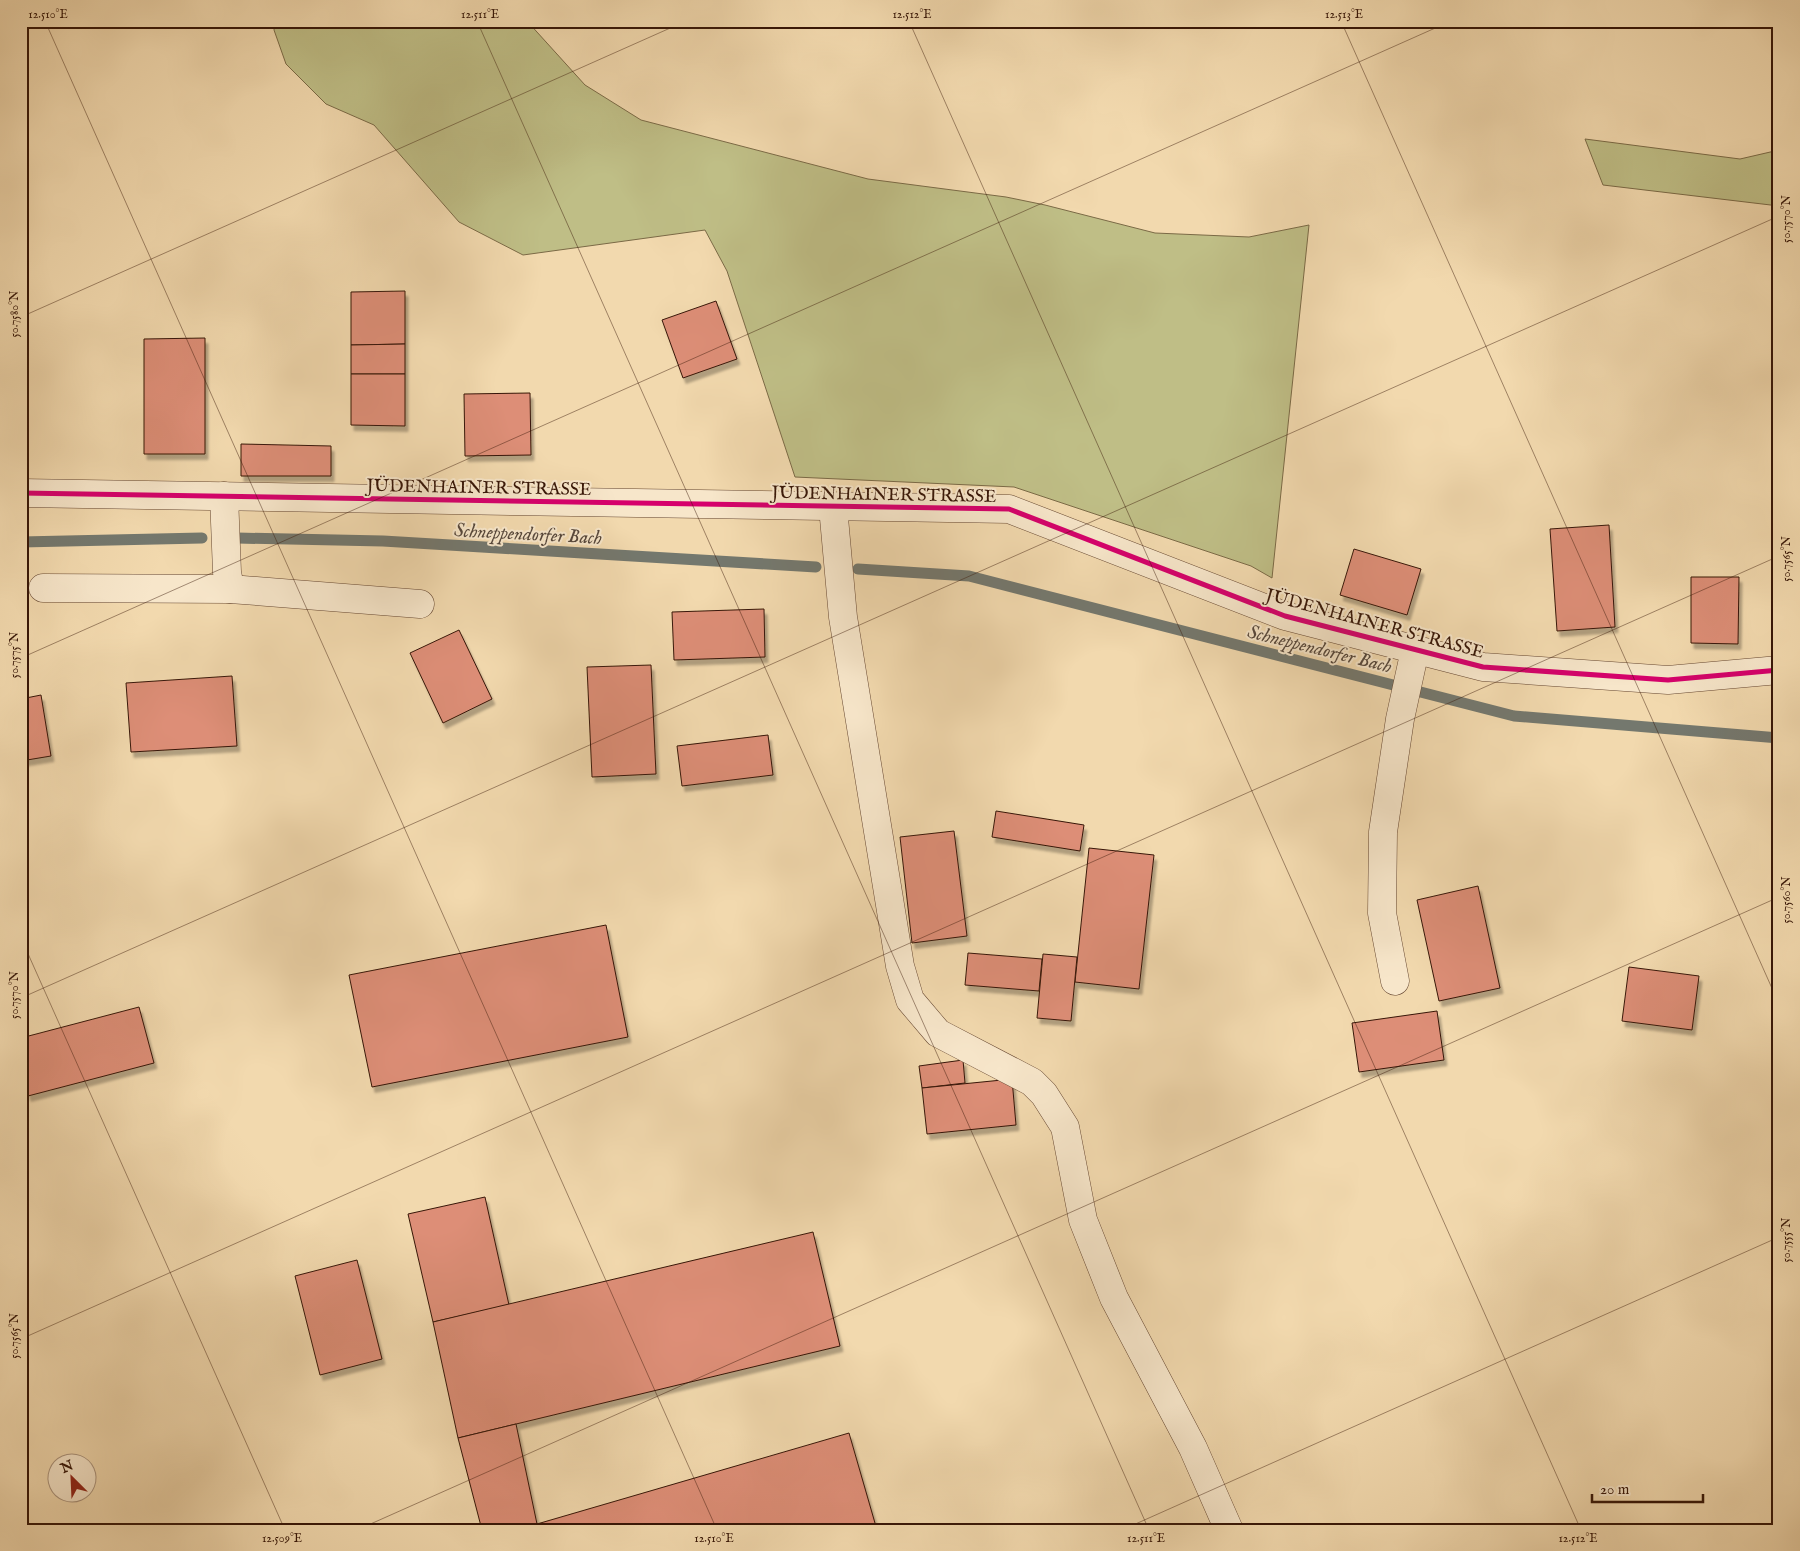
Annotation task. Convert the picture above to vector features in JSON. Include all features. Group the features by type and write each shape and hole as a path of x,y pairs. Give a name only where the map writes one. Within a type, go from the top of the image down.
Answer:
{"street":[{"name":"JÜDENHAINER STRASSE","path":"21,493 1009,510 1285,616 1414,657 1482,667 1668,680 1779,670"},
{"path":"224,496 226,572 230,589"},
{"name":"JÜDENHAINER STRASSE","path":"833,507 846,633 900,966 910,1000 938,1033 1032,1082 1044,1094 1065,1127 1083,1220 1114,1298 1193,1448 1230,1530"},
{"path":"43,588 230,589 420,604"},
{"path":"1395,980 1382,913 1384,832 1401,714 1414,657"}],"shaded area":[{"path":"275,21 527,21 585,85 641,120 868,179 1006,197 1155,233 1249,237 1309,225 1272,578 1251,566 1014,487 795,477 727,271 705,230 523,255 459,222 374,125 326,104 286,64 274,30"},
{"path":"1585,139 1740,159 1779,150 1779,206 1603,185"}],"building":[{"path":"405,291 405,344 351,345 351,292"},
{"path":"716,301 737,359 683,378 662,320"},
{"path":"205,338 205,454 144,454 144,339"},
{"path":"405,344 405,374 351,374 351,345"},
{"path":"351,374 405,374 405,426 351,425"},
{"path":"530,393 531,455 465,456 464,394"},
{"path":"241,444 331,446 331,476 241,476"},
{"path":"1609,525 1615,627 1557,631 1550,529"},
{"path":"1354,549 1421,569 1407,615 1340,595"},
{"path":"1691,577 1739,577 1738,644 1691,643"},
{"path":"764,609 765,657 674,660 672,612"},
{"path":"459,630 492,699 443,723 410,653"},
{"path":"651,665 656,774 592,777 587,667"},
{"path":"232,676 237,746 131,752 126,683"},
{"path":"41,695 51,756 21,761 21,699"},
{"path":"768,735 773,775 682,786 677,746"},
{"path":"996,811 1084,825 1080,851 992,837"},
{"path":"954,831 967,936 912,943 900,837"},
{"path":"1089,848 1154,855 1139,989 1075,982"},
{"path":"1478,886 1500,988 1439,1001 1417,900"},
{"path":"606,925 628,1037 372,1087 349,975"},
{"path":"968,953 1042,959 1039,991 965,985"},
{"path":"1043,954 1077,957 1071,1021 1037,1018"},
{"path":"1629,967 1699,976 1692,1030 1622,1021"},
{"path":"139,1007 154,1063 28,1096 21,1070 21,1038"},
{"path":"1437,1011 1444,1060 1359,1072 1352,1023"},
{"path":"963,1060 965,1083 922,1088 919,1066"},
{"path":"1012,1079 1016,1125 927,1134 922,1088"},
{"path":"485,1197 509,1305 433,1322 408,1214"},
{"path":"813,1232 840,1346 458,1438 433,1322"},
{"path":"357,1260 382,1359 320,1375 295,1276"},
{"path":"516,1424 537,1524 518,1530 482,1530 458,1438"},
{"path":"849,1433 877,1530 518,1530 537,1524"}],"waterway":[{"name":"Schneppendorfer Bach","path":"21,542 202,538"},
{"name":"Schneppendorfer Bach","path":"237,538 383,541 816,567"},
{"name":"Schneppendorfer Bach","path":"858,569 969,576 1514,716 1779,738"}],"cycle path":[{"path":"21,493 1009,509 1285,616 1483,667 1668,680 1779,670"}]}
